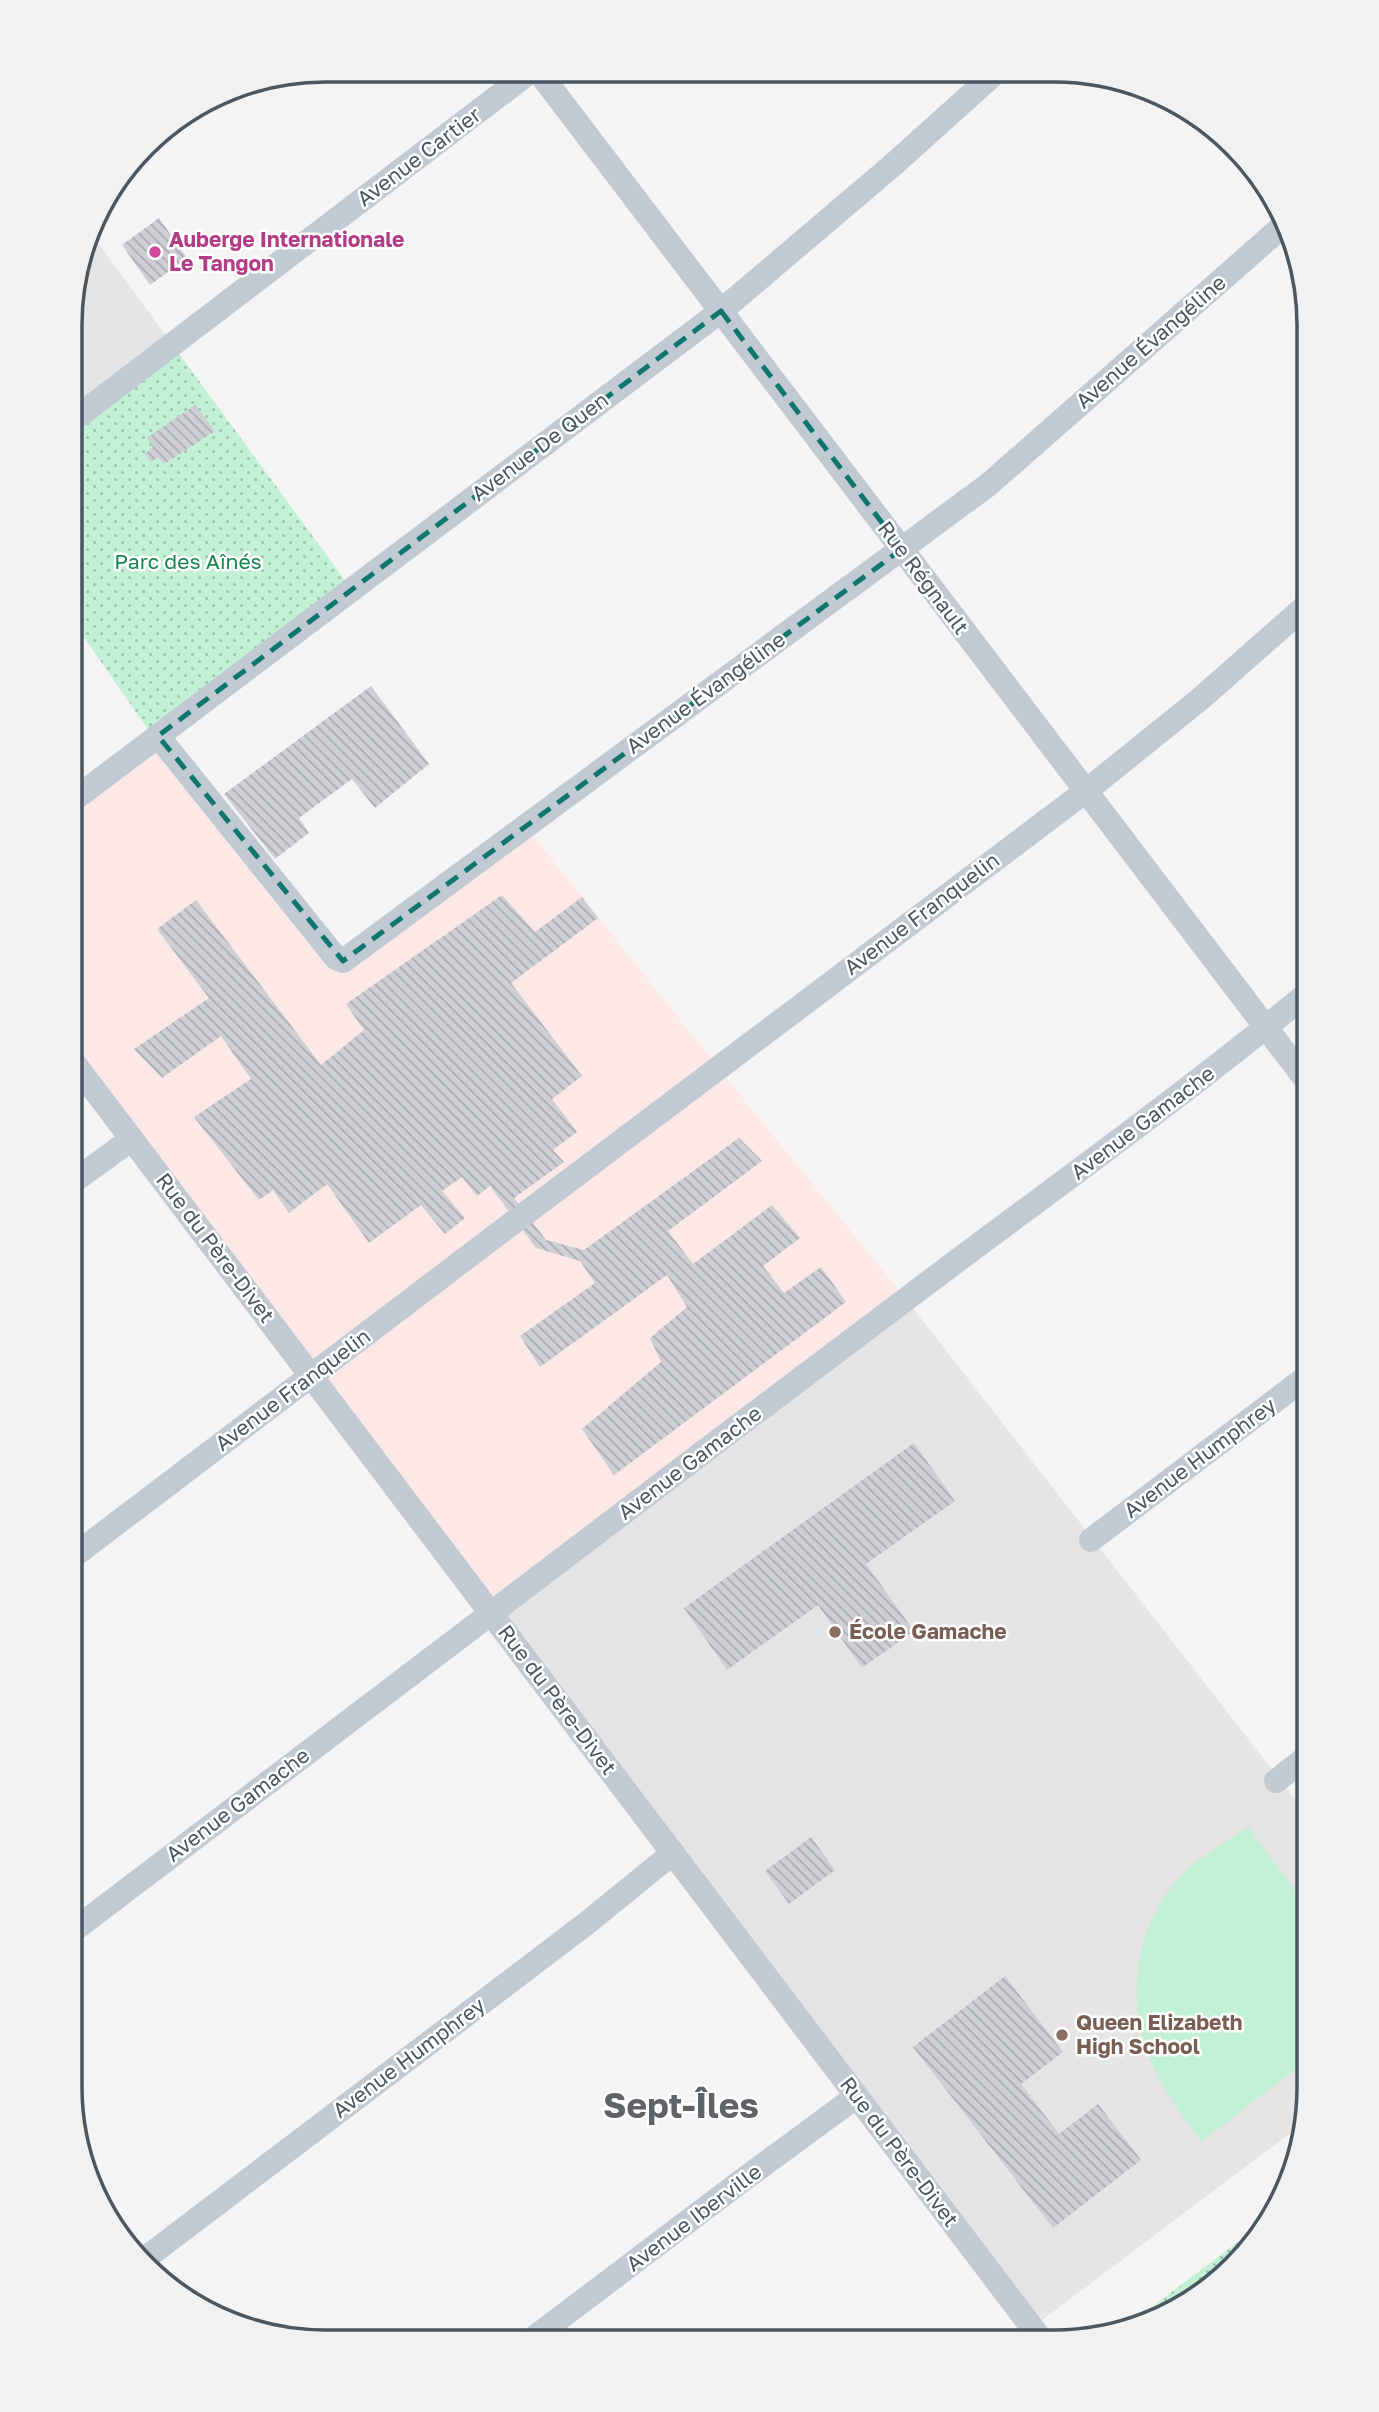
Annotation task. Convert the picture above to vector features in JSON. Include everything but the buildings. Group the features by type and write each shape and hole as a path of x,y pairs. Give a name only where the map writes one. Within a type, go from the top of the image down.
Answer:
{"street":[{"name":"Avenue De Quen","path":"82,793 721,311 894,164 985,82"},
{"name":"Avenue Cartier","path":"82,413 516,83"},
{"name":"Rue Régnault","path":"547,83 1297,1068"},
{"name":"Avenue Évangéline","path":"158,736 336,958 343,961 988,485 1277,231"},
{"name":"Avenue Franquelin","path":"82,1550 1086,791 1199,701 1297,614"},
{"name":"Avenue Gamache","path":"82,1924 906,1299 1101,1156 1297,1002"},
{"name":"Rue du Père-Divet","path":"82,1073 1034,2330"},
{"path":"82,1175 132,1139"},
{"name":"Avenue Humphrey","path":"1091,1540 1296,1385"},
{"path":"1276,1780 1296,1764"},
{"name":"Avenue Humphrey","path":"150,2255 577,1931 673,1853"},
{"name":"Avenue Iberville","path":"544,2330 857,2096"}],"highlighted area":[{"path":"721,311 902,549 343,961 158,736"}],"shaded area":[{"path":"97,242 172,344 82,414 84,293"},
{"path":"158,736 336,958 533,836 906,1299 491,1612 82,1073 82,793"},
{"path":"906,1299 1296,1801 1296,2103 1292,2132 1033,2327 491,1612"}],"green space":[{"name":"Parc des Aînés","path":"172,344 352,590 149,731 82,634 82,414"},
{"path":"1248,1827 1296,1892 1296,2069 1201,2142 1162,2084 1152,2064 1138,2013 1137,1986 1146,1934 1157,1909 1171,1887 1197,1862"},
{"path":"1247,2235 1226,2259 1202,2280 1146,2311"}],"place":[{"name":"Auberge Internationale Le Tangon","path":"155,252"},
{"name":"École Gamache","path":"835,1632"},
{"name":"Queen Elizabeth High School","path":"1062,2035"}],"district":[{"name":"Sept-Îles","path":"681,2106"}]}
